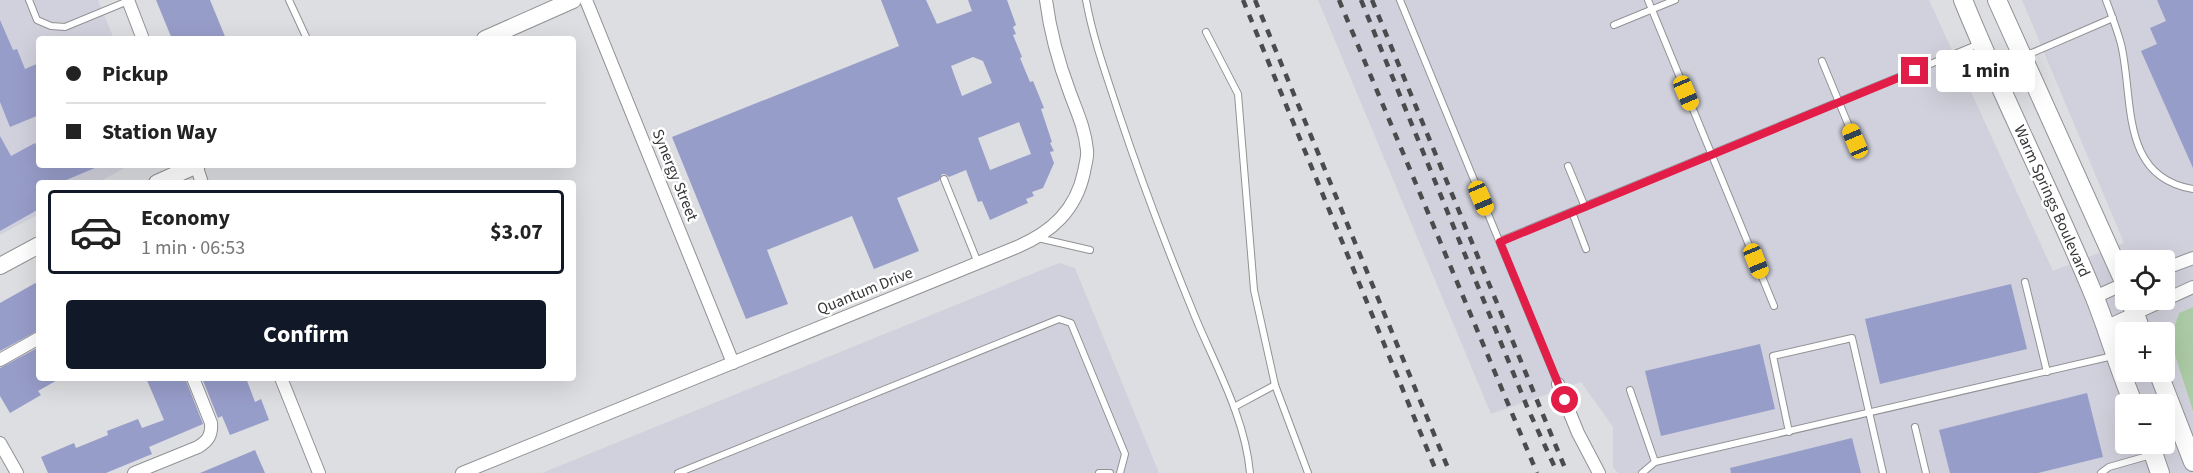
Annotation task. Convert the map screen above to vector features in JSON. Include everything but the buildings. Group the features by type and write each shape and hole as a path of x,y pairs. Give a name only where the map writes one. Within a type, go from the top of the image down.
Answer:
{"main road":[{"name":"Warm Springs Boulevard","path":"1963,0 1981,44 2055,202 2095,297 2115,355"},
{"name":"Warm Springs Boulevard","path":"1997,0 2115,264"},
{"path":"2162,382 2193,462"},
{"path":"2154,454 2160,473"}],"street":[{"path":"128,0 142,36"},
{"path":"492,36 573,0"},
{"name":"Synergy Street","path":"586,0 733,363"},
{"name":"Quantum Drive","path":"462,473 978,263 1037,238 1056,223 1071,206 1081,185 1088,152 1083,124 1069,91 1049,22 1047,0"},
{"path":"164,180 190,168"},
{"path":"0,267 36,247"},
{"path":"2175,265 2193,258"},
{"path":"2175,289 2193,287"},
{"path":"2095,297 2115,295"},
{"path":"2105,327 2116,310"},
{"path":"0,360 36,340"},
{"path":"134,473 198,447 207,441 211,423 194,381"},
{"path":"282,381 319,473"},
{"path":"1558,384 1582,442 1599,473"},
{"path":"0,443 17,473"}],"lane":[{"path":"29,0 37,20 51,26 65,27 128,0"},
{"path":"289,0 306,36"},
{"path":"1086,0 1089,20 1109,85 1152,210 1219,376 1234,406 1245,440 1250,473"},
{"path":"1400,0 1558,384"},
{"path":"1648,0 1774,306"},
{"path":"1614,25 1675,0"},
{"path":"2106,0 2121,45 2134,134 2143,157 2159,175 2177,186 2193,189"},
{"path":"2022,57 2113,18"},
{"path":"1206,32 1238,94 1254,290 1275,385 1308,473"},
{"path":"1500,242 1981,44"},
{"path":"1822,61 1855,141"},
{"path":"1568,166 1585,207"},
{"path":"944,179 978,263"},
{"path":"1572,212 1586,249"},
{"path":"1037,238 1090,250"},
{"path":"2025,282 2047,372"},
{"path":"678,473 1059,319 1071,324 1125,454 1120,473"},
{"path":"1789,432 1773,356 1852,338 1883,473"},
{"path":"1642,473 1655,462 2115,355"},
{"path":"1234,406 1275,385"},
{"path":"1630,390 1655,462"},
{"path":"1915,427 1926,473"},
{"path":"2101,473 2109,467 2140,454"},
{"path":"1099,473 1110,473"}],"shaded area":[{"path":"0,0 98,0 113,36 36,36 36,168 124,168 102,180 36,180 36,216 0,235"},
{"path":"1318,0 1929,0 2053,271 2124,243 2022,0 2193,0 2193,307 2179,313 2175,325 2175,322 2115,322 2115,382 2175,382 2175,355 2193,411 2193,473 1618,473 1613,467 1613,427 1581,382 1491,414"},
{"path":"1059,263 1075,268 1159,473 542,473"}],"green space":[{"path":"2193,307 2193,411 2175,355 2175,325 2179,313"}],"railway":[{"path":"1243,0 1437,473"},
{"path":"1255,0 1450,473"},
{"path":"1339,0 1537,473"},
{"path":"1361,0 1528,409 1557,472"},
{"path":"1372,0 1567,473"}],"route":[{"path":"1565,400 1500,242 1915,71"}]}
